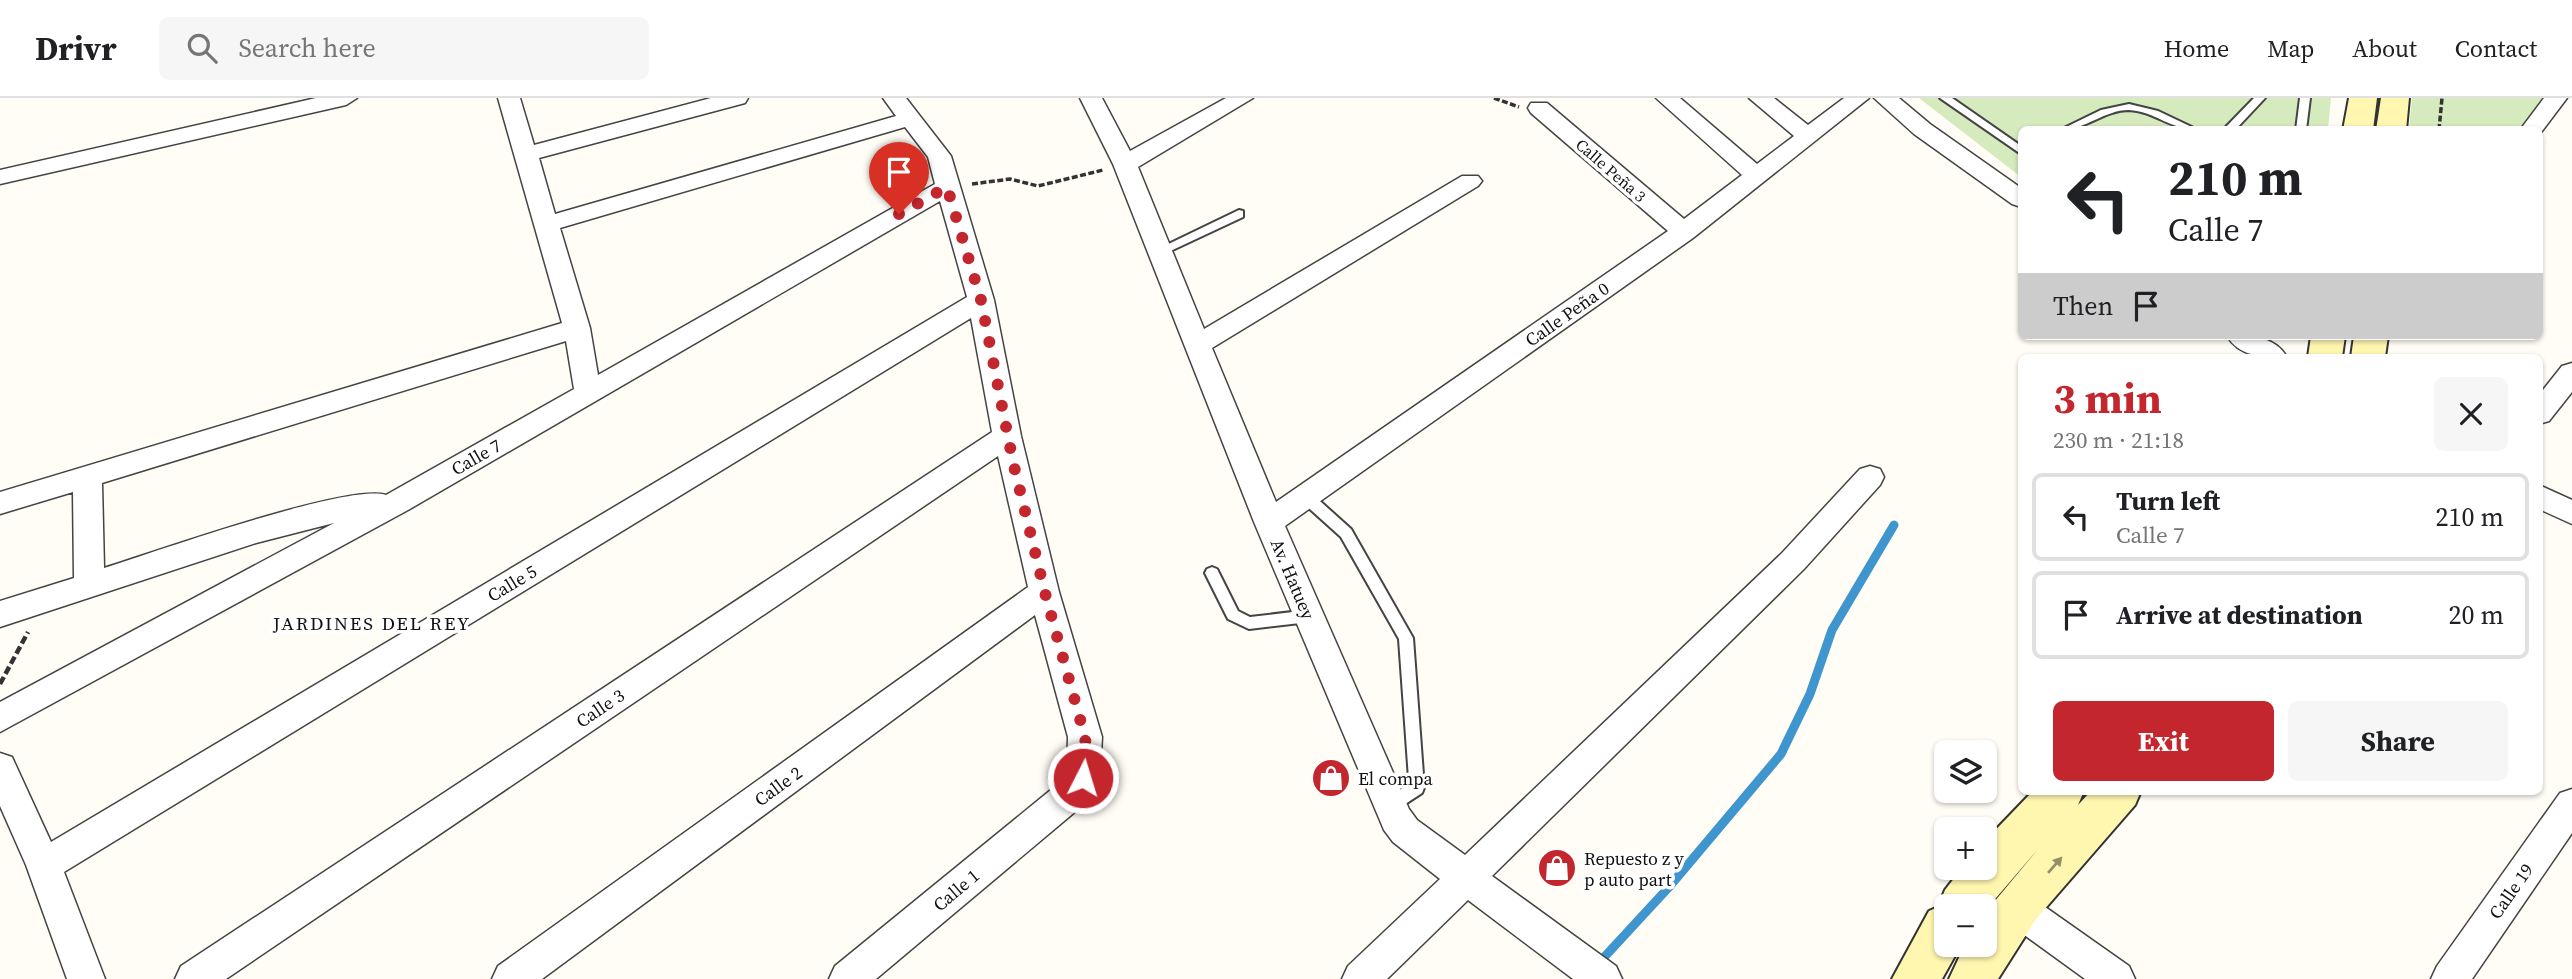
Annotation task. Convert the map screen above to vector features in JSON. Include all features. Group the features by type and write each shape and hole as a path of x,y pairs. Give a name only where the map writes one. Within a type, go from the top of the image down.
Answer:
{"main road":[{"path":"2359,126 2363,98"},
{"path":"2392,126 2395,98"},
{"path":"1970,894 1988,870 2058,795"},
{"path":"1973,979 1981,961 2018,909 2116,795"},
{"path":"1916,979 1934,948"}],"street":[{"path":"0,177 346,98"},
{"path":"509,98 577,328 587,392"},
{"path":"524,155 737,98"},
{"name":"Calle 1","path":"848,979 1064,800 1083,778 1087,760 1085,737 1045,593 1007,436 981,300 939,156 894,98"},
{"name":"Av. Hatuey","path":"1091,98 1125,164 1269,522 1390,807 1405,831 1602,978"},
{"path":"1125,164 1242,98"},
{"path":"1667,98 1757,176"},
{"path":"1760,98 1808,136"},
{"name":"Calle Peña 0","path":"1269,522 1684,232 1858,98"},
{"path":"1885,98 1922,129 2018,197"},
{"path":"2534,126 2556,98"},
{"name":"Calle Peña 3","path":"1539,108 1684,232"},
{"path":"547,224 909,119"},
{"path":"1198,345 1470,181"},
{"name":"Calle 7","path":"0,718 398,502 947,187"},
{"name":"Calle 5","path":"44,865 981,300"},
{"path":"0,503 577,328"},
{"path":"2246,340 2269,354"},
{"path":"2543,409 2572,373"},
{"name":"Calle 3","path":"194,979 1007,436"},
{"path":"87,477 89,585"},
{"path":"1361,979 1793,561 1870,477"},
{"path":"2543,498 2572,513"},
{"path":"0,614 256,530 348,508 398,502"},
{"name":"Calle 2","path":"511,979 1045,593"},
{"path":"0,768 44,865 86,979"},
{"name":"Calle 19","path":"2450,979 2572,804"},
{"path":"2018,909 2116,979"}],"lane":[{"path":"1945,98 2018,149"},
{"path":"2232,126 2260,98"},
{"path":"2302,126 2305,98"},
{"path":"2072,126 2106,105 2126,102 2183,126"},
{"path":"1160,251 1240,214"},
{"path":"1306,497 1346,533 1406,638 1417,779 1416,788 1390,807"},
{"path":"1212,573 1233,615 1249,623 1309,616"}],"path":[{"path":"2439,126 2442,98"},
{"path":"947,187 1010,179 1038,186 1125,164"},
{"path":"0,684 31,628 52,597"}],"green space":[{"path":"1919,98 2331,98 2328,126 2018,126 2018,175"},
{"path":"2412,98 2544,98 2521,126 2409,126"}],"waterway":[{"path":"1584,979 1669,887 1781,754 1810,694 1832,630 1894,525"}],"place":[{"name":"El compa","path":"1331,778"},
{"name":"Repuesto z y p auto part","path":"1557,868"}],"district":[{"name":"JARDINES DEL REY","path":"372,623"}],"route":[{"path":"899,214 947,187 981,300 1013,462 1045,593 1085,737 1087,760 1083,778"}]}
